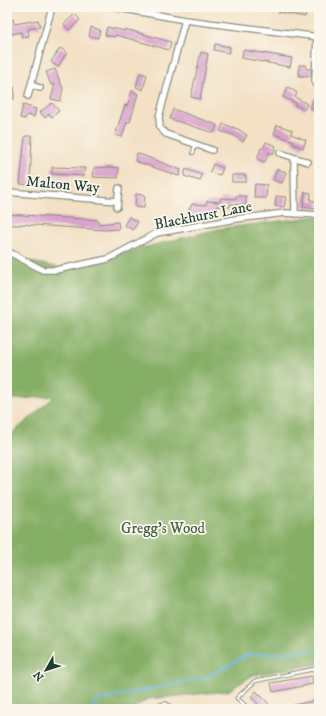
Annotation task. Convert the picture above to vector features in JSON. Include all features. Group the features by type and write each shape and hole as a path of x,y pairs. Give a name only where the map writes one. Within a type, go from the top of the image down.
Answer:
{"street":[{"path":"28,96 52,7"},
{"path":"113,7 185,20 318,37 315,81 316,86 319,89"},
{"path":"185,20 159,117 160,128 166,134 212,150"},
{"path":"31,85 40,88"},
{"path":"280,153 308,162"},
{"path":"294,158 295,214"},
{"name":"Malton Way","path":"7,192 117,204 119,188"},
{"name":"Blackhurst Lane","path":"7,251 43,270 56,270 108,259 157,234 236,219 285,213 319,215"},
{"path":"152,709 165,705 172,709"}],"lane":[{"path":"193,153 195,144"},
{"path":"249,709 237,698 255,681 319,668"}],"green space":[{"name":"Gregg's Wood","path":"319,216 319,664 253,675 228,691 148,699 132,709 7,709 7,438 55,396 7,400 7,257 62,268 218,229"}],"building":[{"path":"279,7 306,9 305,17 278,12"},
{"path":"75,14 80,20 69,30 64,24"},
{"path":"13,19 14,24 38,20 40,27 28,29 29,36 22,37 21,32 7,35 7,20"},
{"path":"91,27 100,30 98,38 89,36"},
{"path":"107,27 125,31 125,29 171,42 169,50 116,35 115,37 105,35"},
{"path":"215,44 230,47 229,53 214,50"},
{"path":"60,48 67,52 58,67 51,62"},
{"path":"243,50 292,58 290,67 242,58"},
{"path":"201,52 208,54 200,99 191,97"},
{"path":"299,65 306,65 306,69 311,69 311,76 299,76"},
{"path":"55,69 63,89 60,101 51,99 55,84 51,85 46,72"},
{"path":"140,73 147,75 143,90 136,87"},
{"path":"7,87 14,87 14,99 7,99"},
{"path":"288,87 297,93 295,97 307,104 304,110 295,105 296,103 283,97"},
{"path":"132,91 138,94 130,122 127,122 122,137 115,135 125,105 127,106"},
{"path":"314,98 319,101 319,112 310,107"},
{"path":"52,103 59,111 52,117 49,114 45,118 40,112"},
{"path":"23,105 36,109 34,117 27,115 25,119 20,118"},
{"path":"173,109 217,125 214,133 170,119"},
{"path":"223,124 238,129 247,135 243,142 233,135 220,131"},
{"path":"277,125 292,130 291,134 306,140 303,148 293,144 294,141 274,134"},
{"path":"25,136 32,136 30,185 20,184"},
{"path":"266,142 276,146 273,154 269,152 265,162 257,159 261,148 263,149"},
{"path":"137,153 181,170 179,176 135,161"},
{"path":"213,164 223,168 220,175 210,172"},
{"path":"52,167 85,168 84,176 52,174"},
{"path":"94,168 119,168 118,178 93,177"},
{"path":"186,169 202,175 200,181 184,176"},
{"path":"277,169 286,172 282,183 273,180"},
{"path":"232,175 246,175 246,182 232,182"},
{"path":"255,184 267,185 266,198 254,198"},
{"path":"305,192 311,193 310,200 319,202 318,209 303,207"},
{"path":"136,194 145,195 144,208 135,207"},
{"path":"236,196 246,196 246,205 230,204 230,207 217,206 216,213 195,214 192,219 186,216 192,204 206,205 207,201 220,202 221,198 236,199"},
{"path":"276,196 286,197 284,207 275,206"},
{"path":"7,214 98,220 98,224 118,222 119,229 105,230 20,224 7,225"},
{"path":"129,217 138,222 133,230 124,225"},
{"path":"312,676 313,684 273,692 271,683"},
{"path":"256,691 273,709 263,709 251,697"},
{"path":"318,700 319,708 285,709 284,707"}],"waterway":[{"path":"90,709 99,700 207,677 247,655 319,650"}]}
